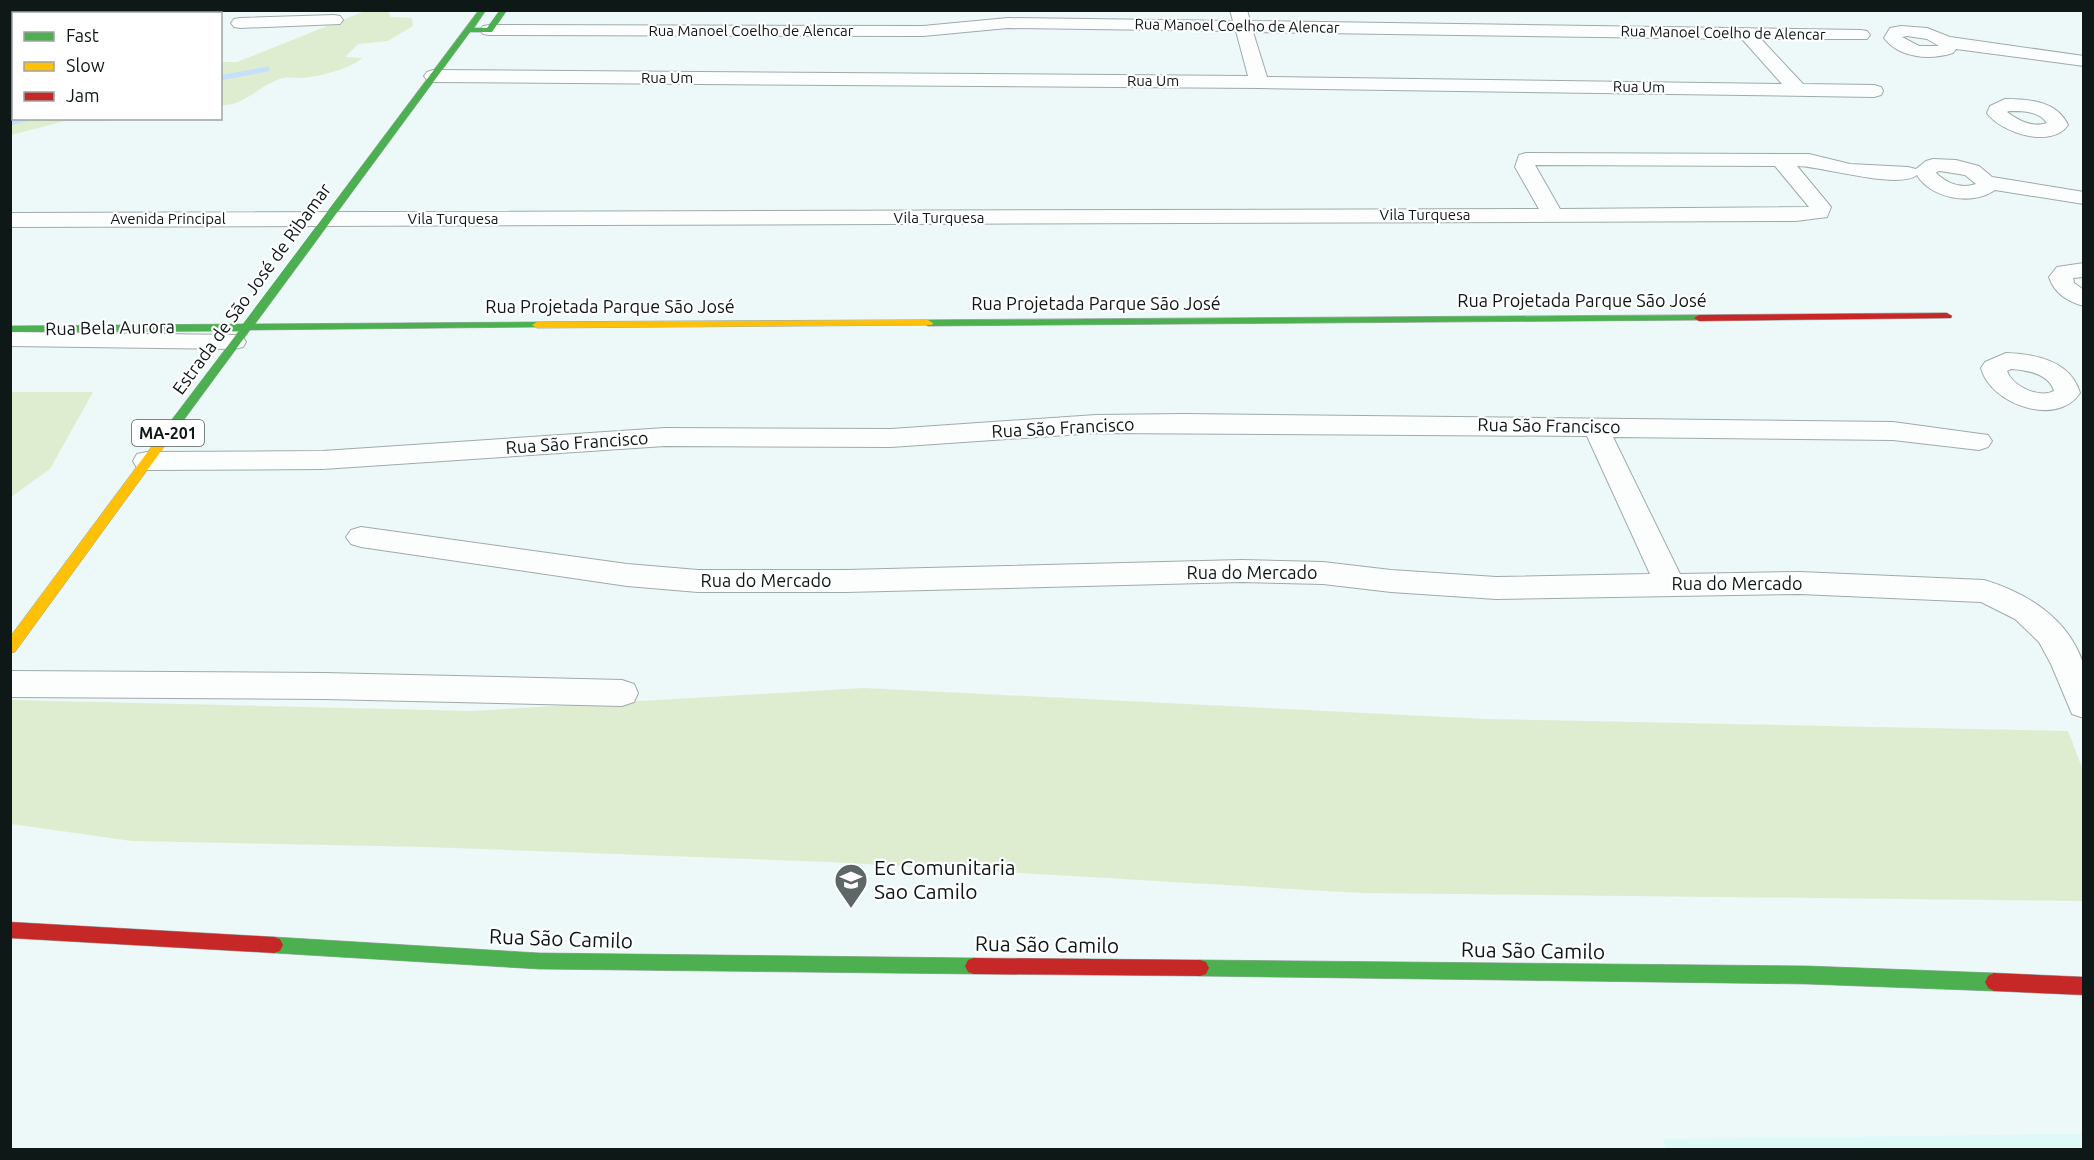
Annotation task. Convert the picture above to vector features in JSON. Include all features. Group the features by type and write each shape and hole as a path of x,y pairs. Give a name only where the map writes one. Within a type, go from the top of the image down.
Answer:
{"street":[{"path":"222,30 274,10"},
{"name":"Estrada de São José de Ribamar","path":"10,648 331,212 483,10"},
{"path":"489,30 504,10"},
{"path":"1241,18 1259,82"},
{"name":"Rua Manoel Coelho de Alencar","path":"469,30 923,32 1008,23 1241,18 1752,28 1861,35"},
{"path":"240,23 334,20"},
{"path":"1752,28 1797,88"},
{"path":"1946,42 2084,61"},
{"name":"Rua Um","path":"433,76 1259,82 1797,88 1874,91"},
{"path":"1548,207 1525,167 1528,158 1780,159 1817,161 1855,171 1908,173"},
{"name":"Vila Turquesa","path":"331,212 1548,207 1803,214 1819,212 1820,207 1780,159"},
{"path":"1986,182 2084,198"},
{"name":"Avenida Principal","path":"10,220 331,212"},
{"path":"2084,270 2065,272 2061,277 2061,282 2066,288 2084,299"},
{"name":"Rua Projetada Parque São José","path":"240,335 1947,316"},
{"name":"Rua Bela Aurora","path":"10,329 240,335"},
{"name":"Rua Bela Aurora","path":"10,339 240,335"},
{"name":"Rua São Francisco","path":"147,461 323,460 664,437 891,438 1107,424 1184,423 1893,431 1979,441"},
{"path":"1595,426 1670,584"},
{"name":"Rua do Mercado","path":"361,537 627,576 698,581 858,581 1242,571 1323,573 1391,581 1496,588 1800,583 1984,591 2007,600 2036,616 2050,631 2062,650 2084,705"},
{"path":"10,684 324,686 622,693"},
{"name":"Rua São Camilo","path":"10,930 539,961 1807,975 2084,986"}],"shaded area":[{"path":"2083,1134 2083,1150 1666,1150 1663,1139"}],"green space":[{"path":"365,11 388,11 391,17 412,18 413,26 388,41 358,44 345,57 362,58 350,66 316,76 283,78 238,102 222,105 222,62 237,62"},
{"path":"11,95 12,120 112,120 65,121 11,135"},
{"path":"11,392 93,392 50,469 11,497"},
{"path":"864,688 1486,719 2068,731 2083,770 2084,901 1361,893 830,862 428,847 132,841 11,824 11,700 471,711"}],"waterway":[{"path":"222,78 267,69"},
{"path":"10,123 21,120"}],"traffic: fast":[{"path":"184,12 188,10"},
{"path":"168,433 483,10"},
{"path":"469,30 489,30 504,10"},
{"path":"928,323 1699,318"},
{"path":"10,329 537,325"},
{"path":"274,945 539,961 974,966"},
{"path":"1200,968 1807,975 1994,982"}],"traffic: slow":[{"path":"537,325 928,323"},
{"path":"10,648 168,433"}],"traffic: jam":[{"path":"1699,318 1947,316"},
{"path":"10,930 274,945"},
{"path":"974,966 1200,968"},
{"path":"1994,982 2084,986"}],"place":[{"name":"Ec Comunitaria Sao Camilo","path":"851,909"}]}
